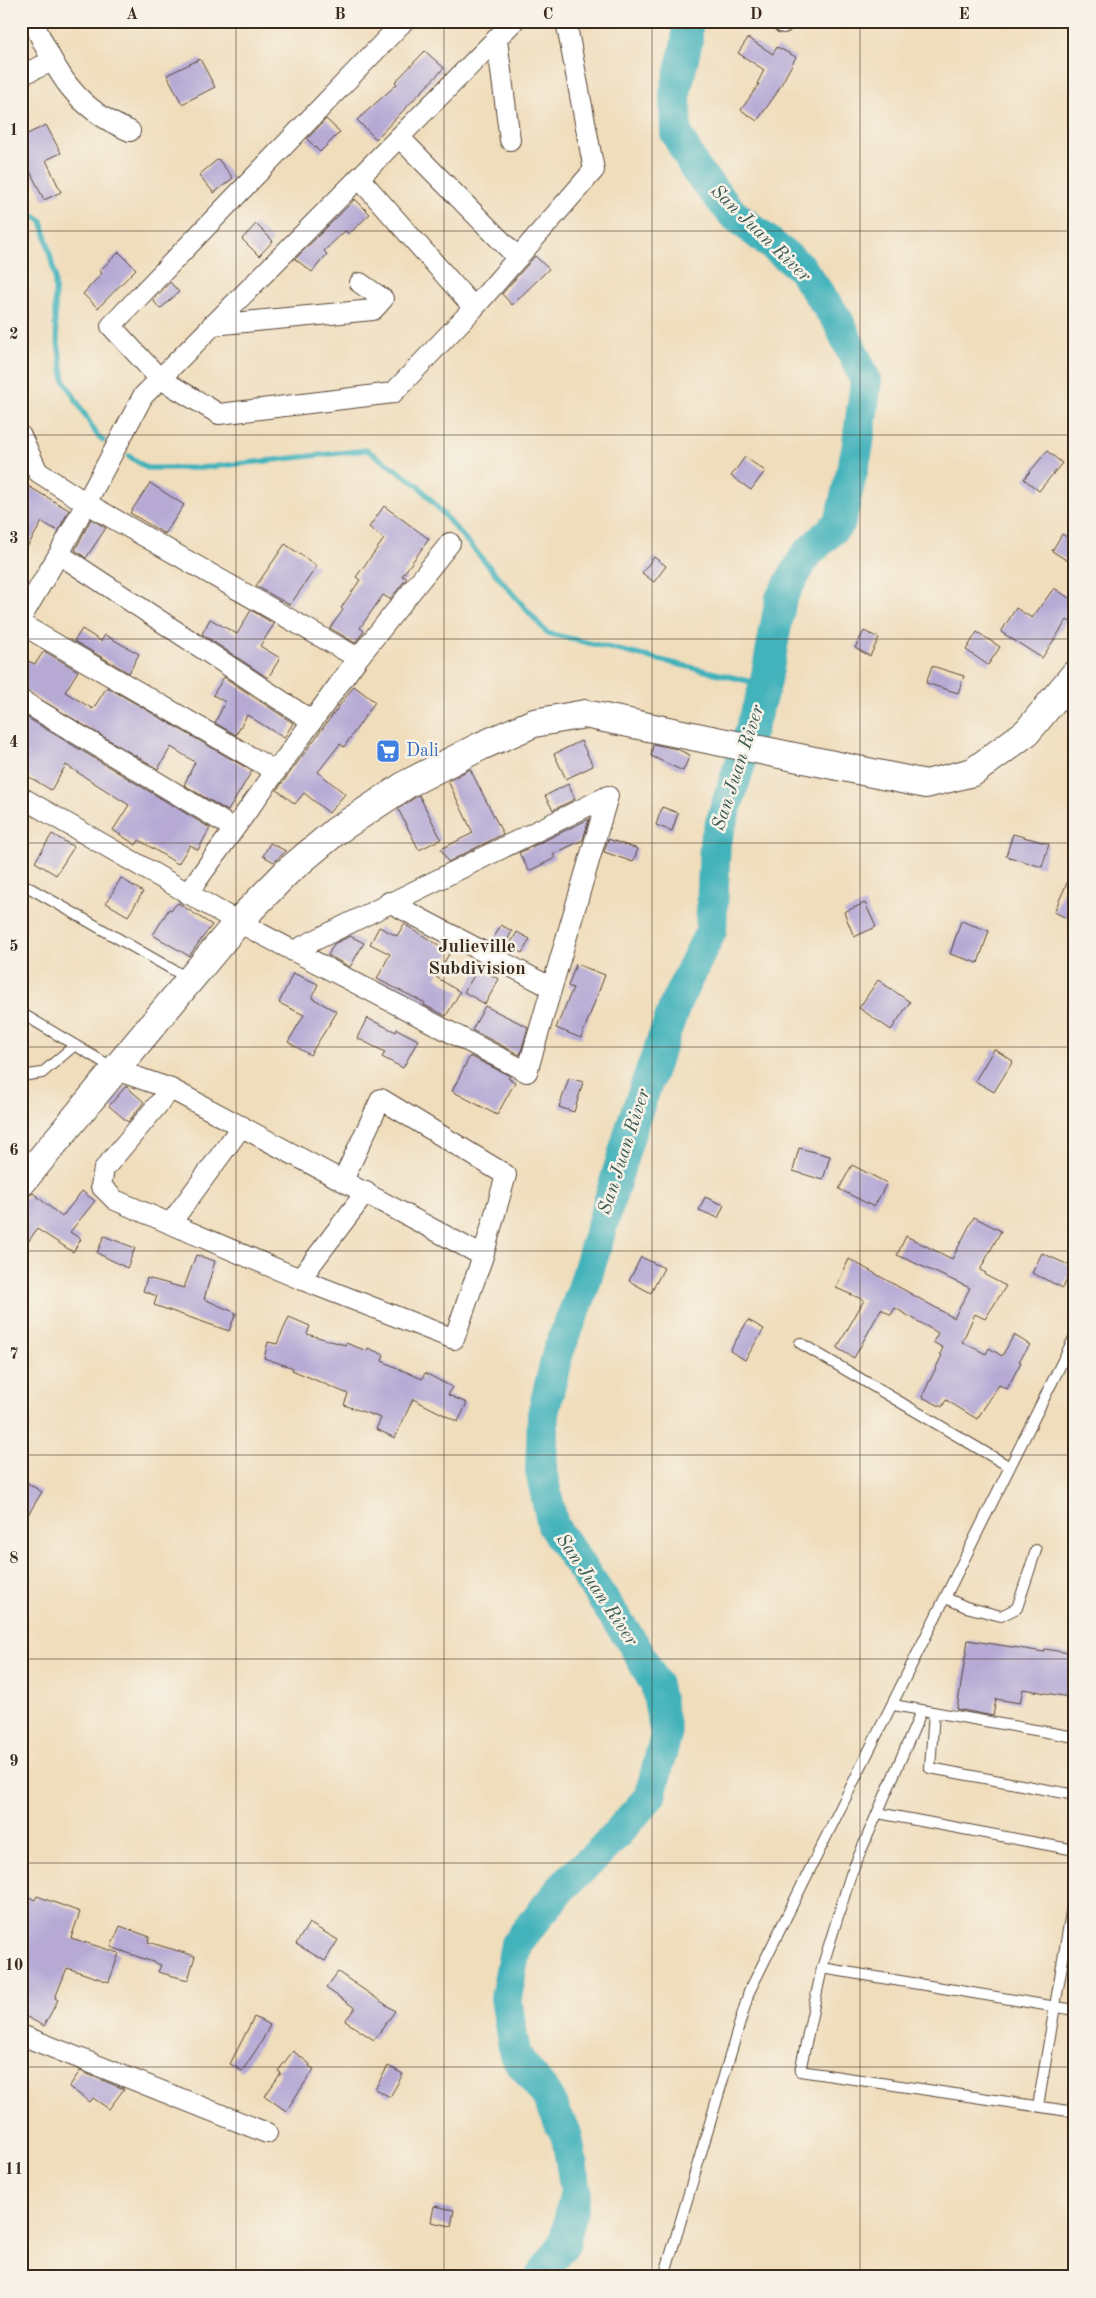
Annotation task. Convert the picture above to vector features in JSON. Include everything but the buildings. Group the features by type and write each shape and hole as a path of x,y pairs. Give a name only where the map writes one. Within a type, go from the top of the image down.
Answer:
{"main road":[{"path":"21,1183 238,922 288,872 336,830 406,784 481,746 534,723 586,714 703,737 811,762 926,784 974,772 1027,732 1075,674"}],"street":[{"path":"33,21 51,62 85,106 115,125 130,131"},
{"path":"404,21 111,326 159,378 219,414 393,393 474,308 594,170 566,21"},
{"path":"21,618 59,554 143,396 514,21"},
{"path":"497,40 510,140"},
{"path":"21,75 51,62"},
{"path":"399,137 518,258"},
{"path":"359,178 474,308"},
{"path":"212,326 373,310 382,299 360,283"},
{"path":"23,447 38,472 86,504 358,658"},
{"path":"187,894 274,771 358,658 450,542"},
{"path":"59,554 312,721"},
{"path":"21,624 274,771"},
{"path":"21,700 233,828"},
{"path":"21,797 238,922 527,1072 550,987 608,796 293,950"},
{"path":"390,902 550,987"},
{"path":"116,1070 171,1089 483,1256"},
{"path":"171,1089 104,1169 101,1186 115,1200 300,1279 454,1339 483,1256 506,1175 381,1100 343,1180"},
{"path":"170,1224 242,1126"},
{"path":"300,1279 366,1192"},
{"path":"21,2035 267,2133"}],"lane":[{"path":"21,883 190,980"},
{"path":"21,1013 116,1070"},
{"path":"21,1076 42,1073 75,1045"},
{"path":"664,2277 749,1992 1075,1336"},
{"path":"800,1343 1010,1467"},
{"path":"946,1598 966,1607 1001,1616 1017,1608 1036,1550"},
{"path":"893,1705 1075,1737"},
{"path":"922,1710 850,1874 822,1968 800,2070 1075,2112"},
{"path":"934,1712 930,1768 1075,1795"},
{"path":"878,1813 1075,1850"},
{"path":"1038,2106 1075,1889"},
{"path":"822,1968 1075,2010"}],"waterway":[{"name":"San Juan River","path":"540,2277 564,2244 576,2191 567,2137 545,2093 515,2055 506,1998 516,1944 563,1886 606,1846 650,1796 666,1735 656,1685 634,1645 553,1526 541,1471 543,1414 558,1352 582,1292 634,1119 677,1000 711,931 715,842 765,685 781,598 806,555 840,522 857,450 866,381 838,321 800,267 733,214 696,170 676,133 675,93 687,41 687,21"},
{"path":"21,208 42,221 55,276 55,324 64,380 97,435 103,440"},
{"path":"129,456 147,468 200,468 367,450 418,485 547,633 765,685"}],"place":[{"name":"Dali","path":"388,751"}],"district":[{"name":"Julieville Subdivision","path":"477,958"}]}
